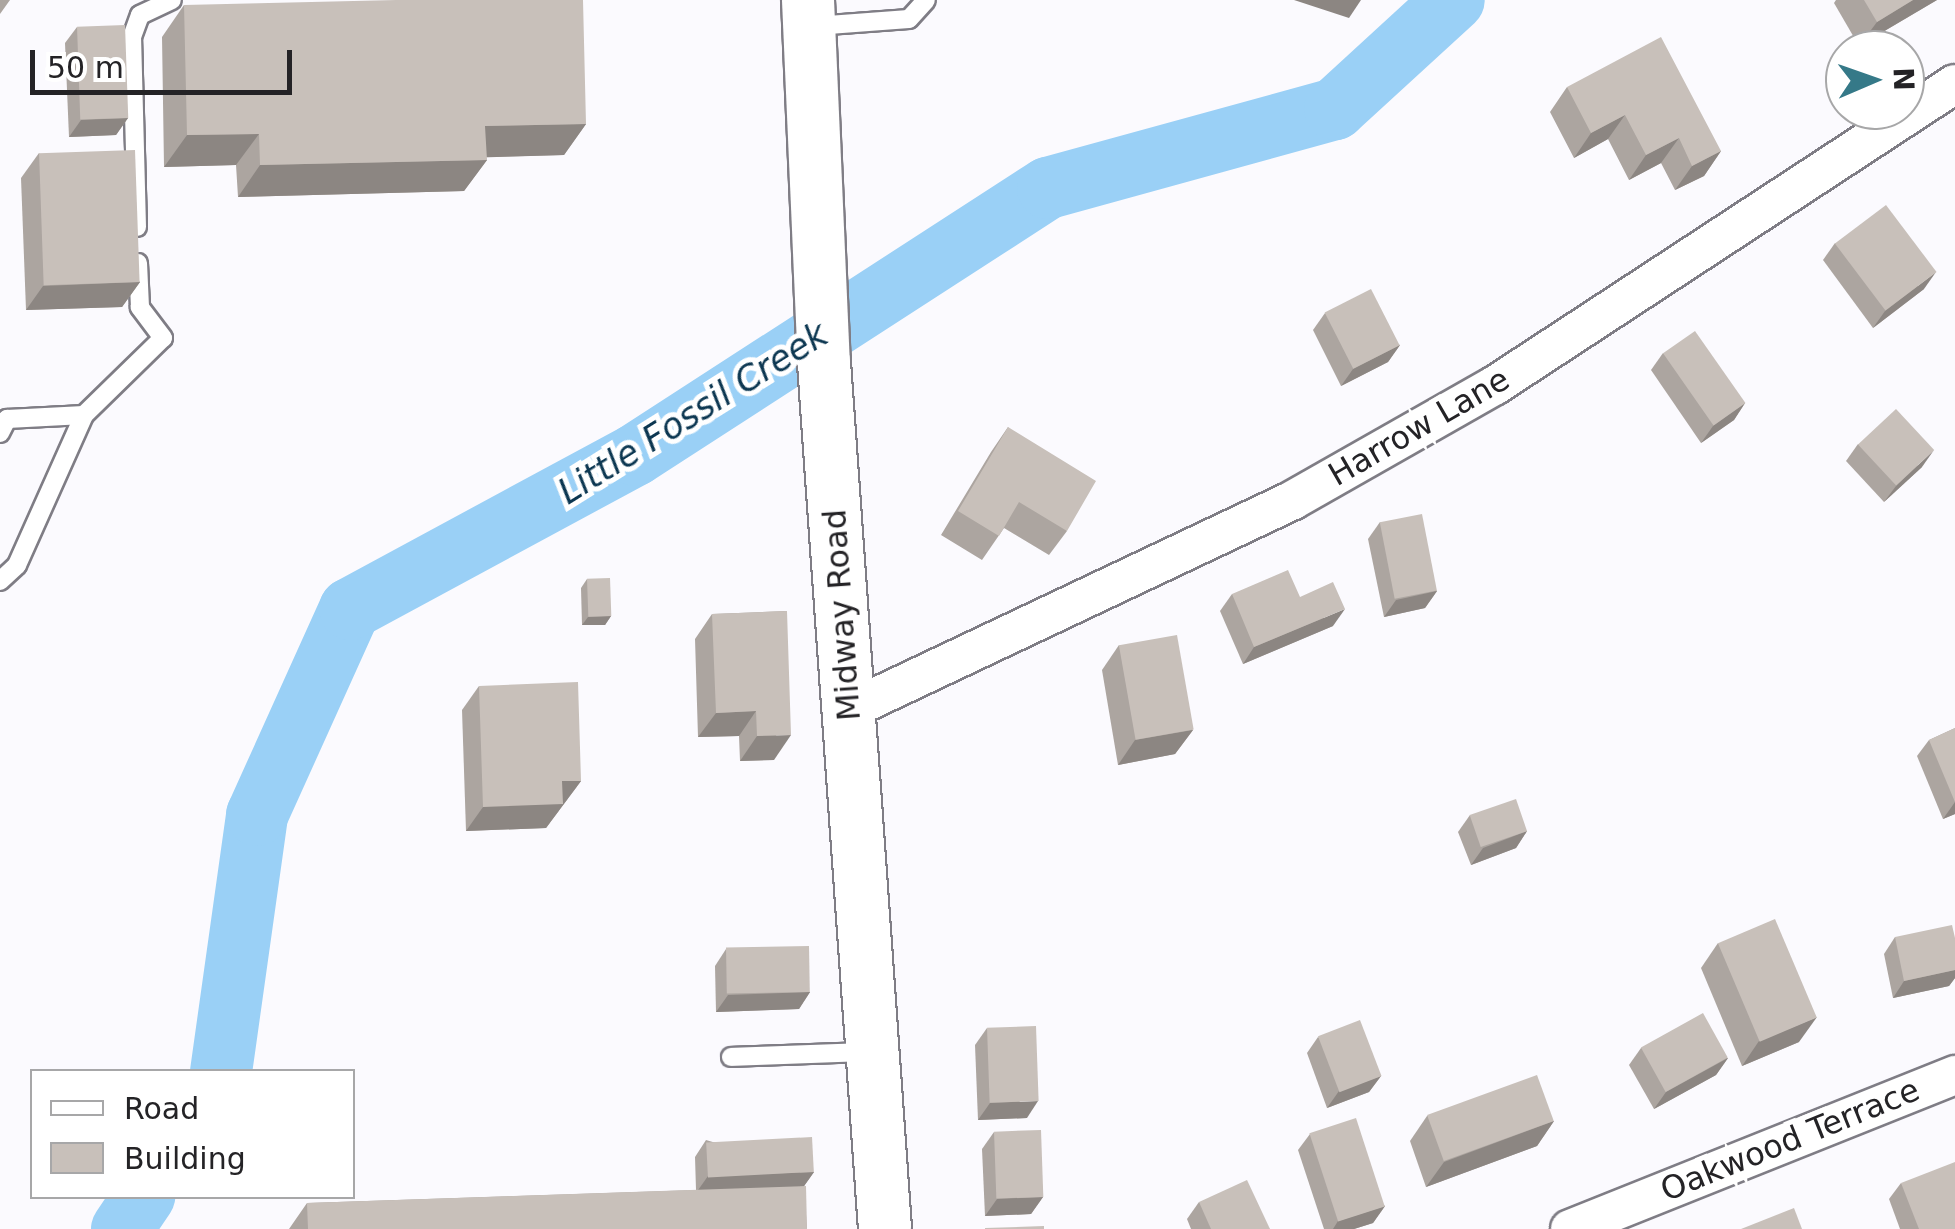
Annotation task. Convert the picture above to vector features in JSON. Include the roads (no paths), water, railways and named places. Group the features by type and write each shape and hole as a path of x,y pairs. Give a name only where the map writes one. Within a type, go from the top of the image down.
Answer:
{"main road":[{"name":"Midway Road","path":"809,13 831,466 885,1229"}],"street":[{"name":"Harrow Lane","path":"848,710 1292,500 1494,386 1955,84"},
{"name":"Oakwood Terrace","path":"1570,1229 1955,1075"}],"lane":[{"path":"0,581 17,565 84,415 164,338 140,307 132,37 140,15 172,0"},
{"path":"809,13 909,19 926,0"},
{"path":"0,433 7,419 84,415"},
{"path":"730,1057 875,1052"}],"waterway":[{"name":"Little Fossil Creek","path":"221,1069 257,815 350,609 635,455 1048,188 1335,109 1454,0"},
{"name":"Little Fossil Creek","path":"122,1229 142,1199"}]}
